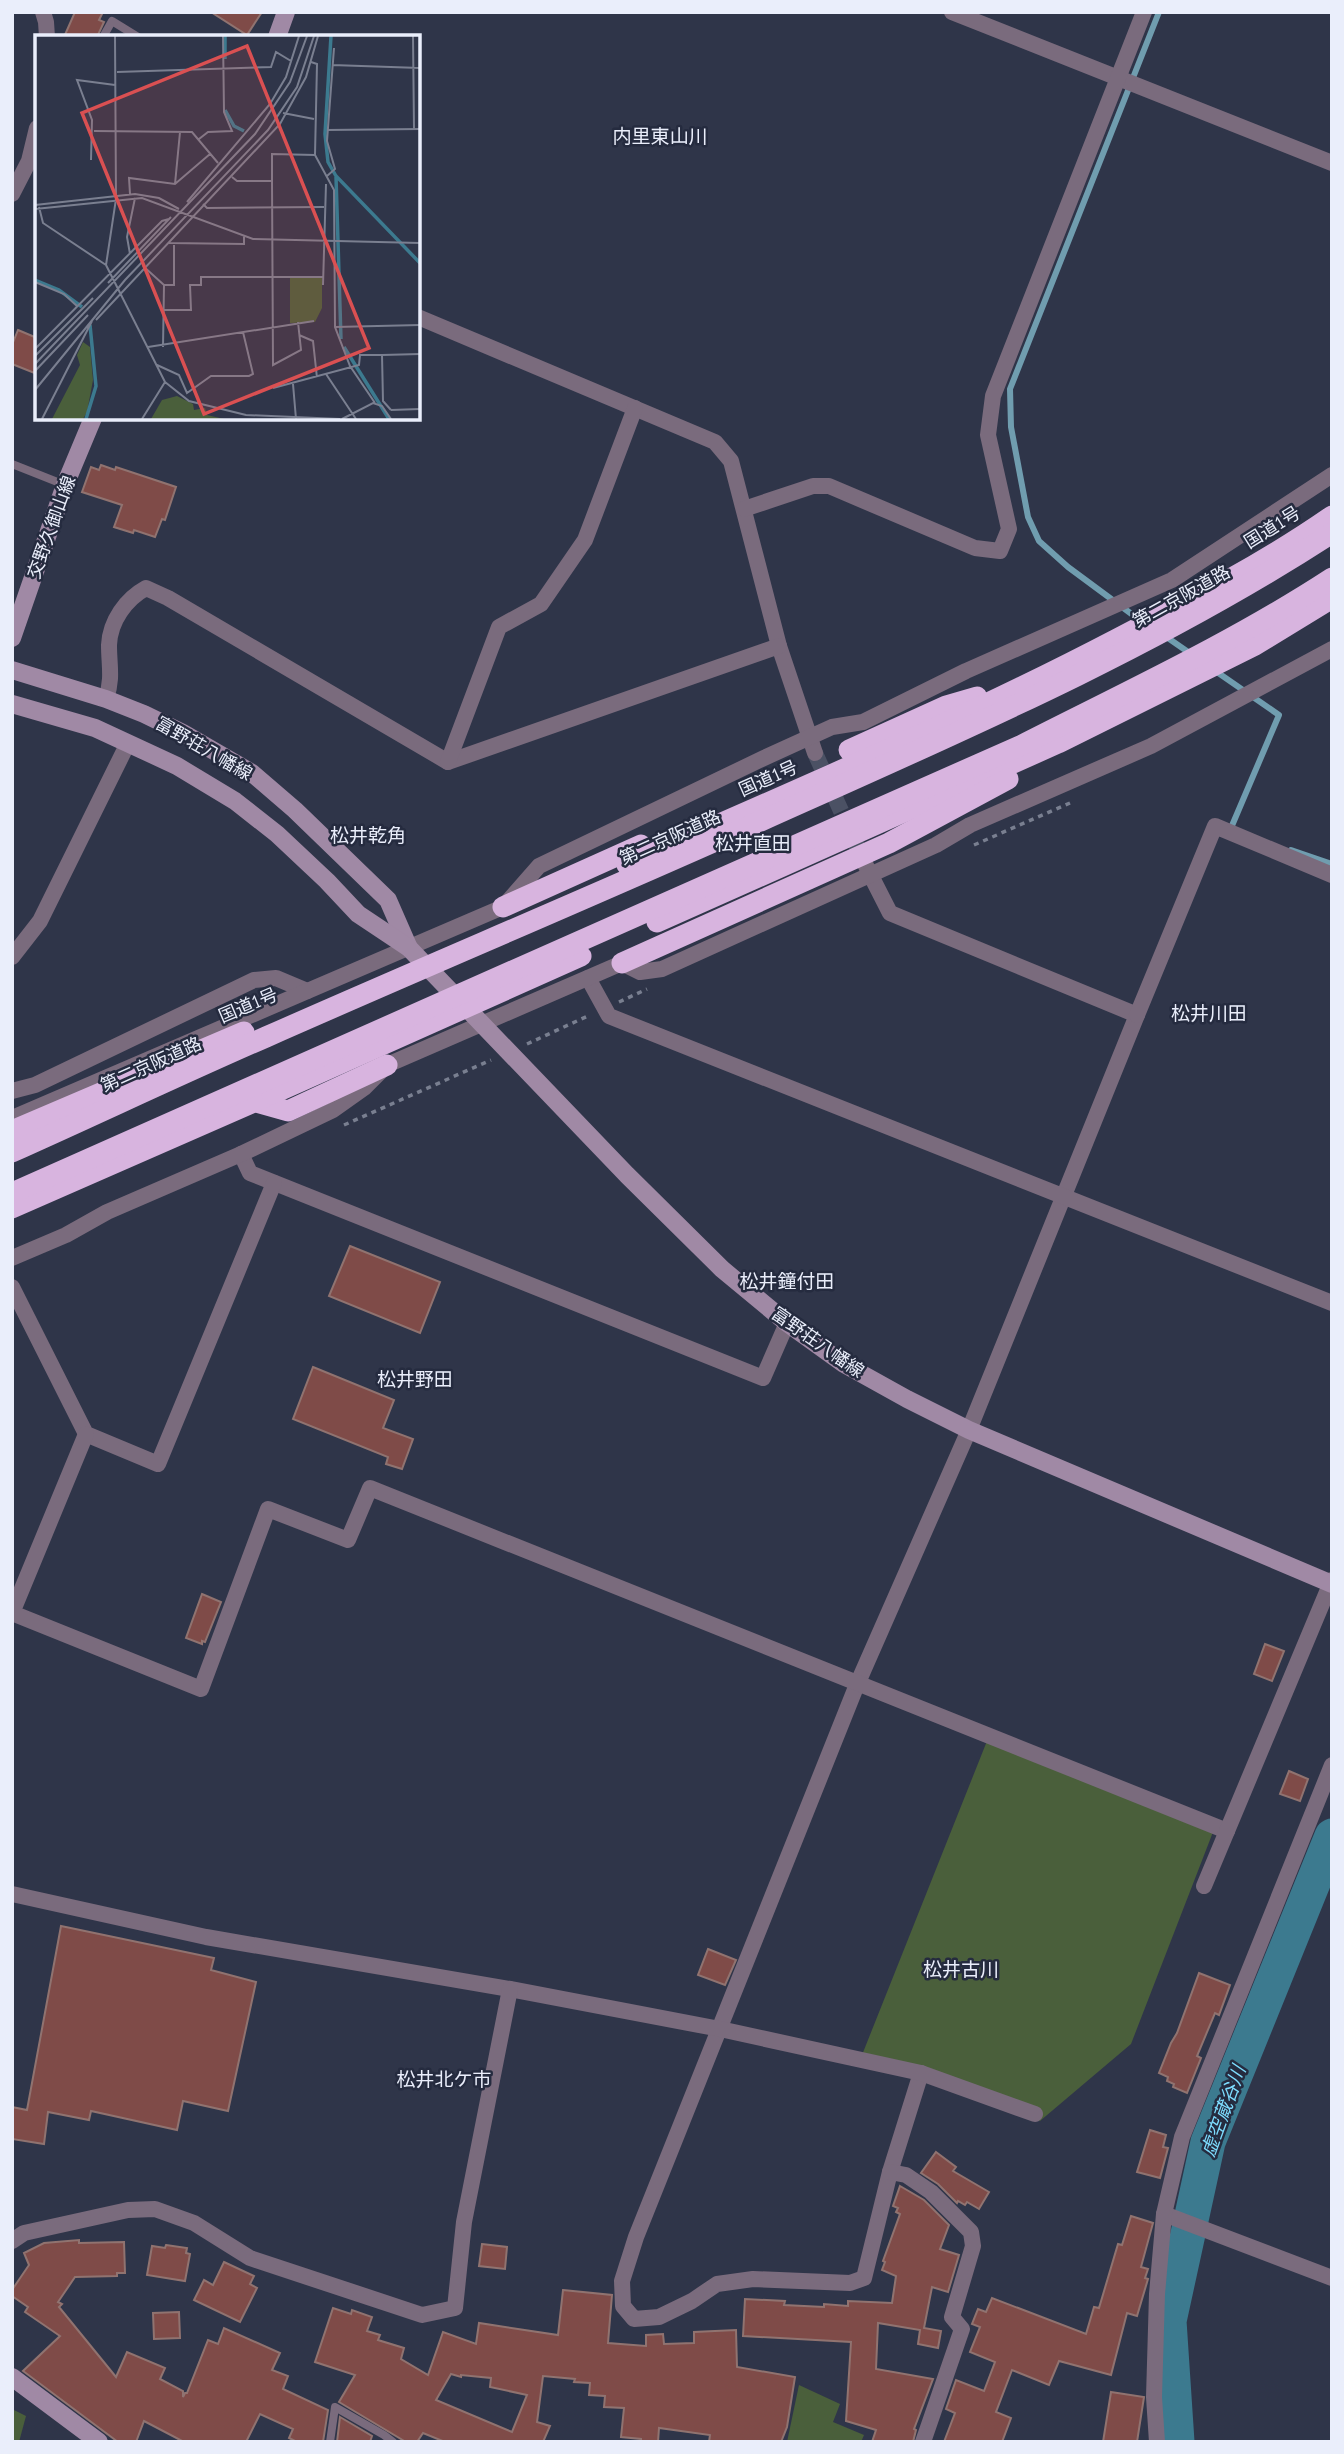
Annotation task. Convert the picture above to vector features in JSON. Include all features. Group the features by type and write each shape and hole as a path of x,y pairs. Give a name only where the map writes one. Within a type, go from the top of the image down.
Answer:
{"highway":[{"name":"国道1号","path":"12,1131 627,865 1015,692 1204,595 1332,516"},
{"name":"第二京阪道路","path":"12,1152 1008,710 1153,639 1278,568 1332,533"},
{"path":"12,1193 1022,745 1174,667 1301,598 1332,578"},
{"path":"12,1208 1058,743 1255,645 1328,600"},
{"path":"503,907 946,706 1050,674"},
{"path":"622,963 889,843 1029,768 1058,743"},
{"path":"264,1098 288,1111 387,1065"}],"main road":[{"path":"278,35 286,12"},
{"name":"交野久御山線","path":"12,638 65,485 92,420"},
{"name":"富野荘八幡線","path":"12,670 106,699 144,714 252,773 295,810 388,900 409,948"},
{"name":"富野荘八幡線","path":"12,704 94,728 177,766 234,801 277,834 358,914 409,948 722,1269 787,1323 844,1364 970,1430 1331,1582"},
{"path":"12,2377 99,2442"}],"street":[{"path":"43,12 47,35"},
{"path":"952,12 1332,163"},
{"path":"744,509 813,486 829,486 975,548 1000,551 1009,529 988,435 993,396 1144,12"},
{"path":"12,194 33,162"},
{"path":"420,318 715,442 732,461 779,646 812,746"},
{"path":"449,762 499,627 541,604 585,540 635,408"},
{"path":"12,1118 503,907 539,866 812,746 832,727 863,722 966,671 1171,580 1332,475"},
{"path":"106,699 112,681 109,642 118,613 132,595 146,588 168,598 449,762 779,646"},
{"path":"12,1258 333,1110 364,1088 387,1065 622,963 640,972 662,969 867,868 936,845 970,825 1151,746 1332,649"},
{"path":"12,957 40,921 128,743"},
{"path":"921,2073 890,2172 864,2278 850,2283 753,2279 717,2284 692,2301 659,2317 634,2319 623,2306 622,2281 636,2237 859,1682 970,1430 1215,826 1332,874"},
{"path":"867,868 890,913 1137,1015"},
{"path":"12,1091 35,1085 254,980 276,978 307,991"},
{"path":"588,978 609,1016 1332,1303"},
{"path":"241,1154 250,1173 764,1378 787,1323"},
{"path":"12,1287 86,1434 158,1464 274,1183"},
{"path":"86,1434 12,1613 201,1689 268,1509 348,1540 370,1488 1227,1831"},
{"path":"1204,1886 1331,1582"},
{"path":"1157,2442 1154,2396 1157,2294 1164,2214 1182,2137 1332,1765"},
{"path":"12,1894 206,1937 510,1989 720,2029 921,2073 1035,2114"},
{"path":"12,2241 23,2233 76,2221 128,2210 155,2209 194,2223 250,2258 422,2315 455,2308 464,2222 510,1989"},
{"path":"890,2172 906,2175 931,2192 971,2232 973,2246 952,2317 962,2329 923,2442"},
{"path":"1164,2214 1332,2278"}],"lane":[{"path":"104,35 112,21 135,35"},
{"path":"12,464 65,485"},
{"path":"330,2442 335,2407 393,2442"}],"green space":[{"path":"987,1741 1213,1832 1131,2044 1040,2121 921,2073 862,2055"},
{"path":"799,2385 840,2404 833,2422 864,2435 861,2442 787,2442"},
{"path":"12,2409 26,2416 19,2442 12,2442"}],"building":[{"path":"75,12 103,12 99,20 104,22 98,35 65,35"},
{"path":"211,12 262,12 247,35"},
{"path":"18,330 35,337 35,373 12,364 12,345"},
{"path":"101,465 115,470 116,467 176,487 165,520 162,519 155,537 114,527 122,505 82,492 91,467 99,470"},
{"path":"350,1246 440,1282 420,1333 329,1296"},
{"path":"313,1367 394,1400 383,1428 413,1439 402,1469 386,1464 388,1457 293,1419"},
{"path":"202,1594 221,1602 202,1644 186,1638"},
{"path":"1265,1644 1284,1651 1272,1681 1254,1674"},
{"path":"1289,1771 1308,1779 1300,1801 1280,1794"},
{"path":"61,1926 214,1958 211,1970 256,1982 228,2111 183,2101 177,2130 91,2111 89,2120 48,2112 44,2144 12,2139 12,2107 27,2110"},
{"path":"708,1949 736,1960 725,1985 698,1975"},
{"path":"1199,1973 1230,1985 1219,2015 1215,2013 1197,2056 1201,2058 1187,2093 1173,2087 1174,2084 1167,2081 1168,2077 1159,2073"},
{"path":"1150,2130 1166,2135 1163,2147 1168,2148 1160,2178 1137,2172"},
{"path":"936,2152 956,2167 953,2171 989,2192 979,2209 967,2202 965,2205 958,2201 957,2203 938,2184 921,2173"},
{"path":"900,2186 924,2200 949,2225 940,2249 959,2255 948,2292 932,2287 924,2328 941,2331 938,2348 918,2344 920,2330 878,2323 876,2369 933,2379 914,2429 913,2442 872,2442 876,2430 846,2421 851,2342 743,2336 745,2299 824,2307 824,2304 848,2306 848,2301 892,2303 896,2276 882,2270 900,2214 896,2212 898,2208 893,2206"},
{"path":"1131,2216 1153,2223 1141,2267 1148,2269 1145,2278 1148,2279 1137,2316 1127,2313 1111,2375 1059,2361 1049,2385 1012,2370 996,2412 1011,2418 1002,2442 944,2442 955,2413 946,2409 956,2380 984,2391 995,2362 970,2352 980,2327 972,2324 978,2309 986,2312 992,2298 1086,2334 1094,2307 1099,2308 1118,2244 1122,2245"},
{"path":"79,2240 79,2243 124,2242 125,2273 117,2273 117,2276 75,2277 58,2302 62,2304 59,2307 116,2377 127,2352 165,2368 160,2379 183,2391 183,2397 208,2340 218,2344 224,2328 280,2353 272,2370 288,2376 283,2389 328,2410 323,2442 297,2442 289,2438 293,2429 260,2414 246,2442 184,2442 144,2421 136,2442 118,2442 23,2371 60,2336 25,2312 28,2307 12,2296 12,2290 29,2265 24,2253 44,2243"},
{"path":"482,2244 507,2247 505,2269 479,2266"},
{"path":"166,2245 187,2248 186,2253 190,2254 185,2281 147,2275 152,2246 165,2248"},
{"path":"224,2262 254,2276 250,2284 257,2288 240,2322 194,2300 204,2280 213,2285"},
{"path":"563,2290 612,2295 608,2343 646,2346 646,2335 663,2334 664,2344 694,2343 694,2332 736,2330 737,2367 795,2377 787,2427 781,2442 709,2442 710,2435 659,2428 658,2442 641,2442 641,2439 621,2437 624,2408 604,2407 605,2396 589,2395 590,2383 543,2376 537,2422 550,2426 543,2442 445,2442 423,2433 417,2442 406,2442 339,2402 355,2375 315,2362 333,2308 351,2314 352,2310 372,2317 367,2331 380,2335 378,2340 404,2348 401,2359 428,2375 443,2332 476,2344 479,2323 558,2335","holes":["451,2374 491,2378 490,2387 527,2395 512,2432 436,2400"]},
{"path":"179,2312 180,2338 154,2339 153,2313"},
{"path":"1111,2392 1144,2397 1137,2442 1103,2442"},
{"path":"340,2417 372,2436 370,2442 337,2442"}],"waterway":[{"path":"1141,621 1068,567 1039,541 1028,517 1011,427 1010,389 1159,12"},
{"path":"1165,636 1191,654"},
{"path":"1214,670 1279,715 1231,828 1234,830"},
{"path":"1291,850 1332,864"},
{"name":"虚空蔵谷川","path":"1177,2442 1169,2321 1208,2142 1332,1836"}],"tunnel":[{"path":"815,753 864,862"}],"district":[{"name":"内里東山川","path":"660,136"},
{"name":"松井乾角","path":"368,835"},
{"name":"松井直田","path":"753,843"},
{"name":"松井川田","path":"1209,1013"},
{"name":"松井鐘付田","path":"787,1281"},
{"name":"松井野田","path":"415,1379"},
{"name":"松井古川","path":"961,1969"},
{"name":"松井北ケ市","path":"444,2079"}]}
